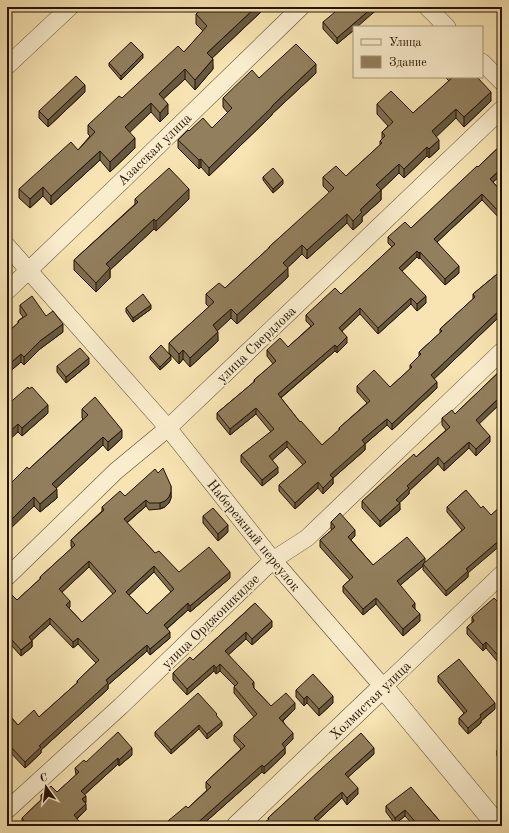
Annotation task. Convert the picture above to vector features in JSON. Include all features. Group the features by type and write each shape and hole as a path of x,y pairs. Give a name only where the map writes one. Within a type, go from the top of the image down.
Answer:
{"street":[{"path":"7,66 70,7"},
{"name":"Азасская улица","path":"7,291 301,7"},
{"path":"427,7 446,26"},
{"path":"483,63 502,82"},
{"name":"улица Свердлова","path":"7,577 116,471 168,428 502,109"},
{"name":"Набережный переулок","path":"7,246 168,428 273,560 498,822"},
{"name":"улица Орджоникидзе","path":"7,810 121,706 273,560 307,538 502,351"},
{"name":"Холмистая улица","path":"237,826 502,574"}],"building":[{"path":"204,7 256,7 207,53 213,59 195,80 185,69 159,94 168,104 160,113 151,103 125,127 135,138 110,162 100,151 51,196 43,187 30,199 19,189 71,142 78,150 95,132 88,125 119,96 122,98 178,46 184,52 207,26 196,14"},
{"path":"341,7 373,7 337,38 323,22"},
{"path":"131,42 143,54 121,76 109,63"},
{"path":"296,44 316,64 209,168 201,159 199,160 178,140 203,118 212,128 232,108 223,98 252,70 259,78"},
{"path":"76,76 85,85 48,120 39,111"},
{"path":"452,78 478,78 491,92 464,117 456,109 432,131 439,140 429,149 427,147 404,169 399,164 376,185 381,190 360,210 362,212 353,221 347,214 307,250 302,245 283,263 288,268 237,315 231,309 213,325 218,332 190,358 183,350 179,354 169,343 214,302 206,294 219,283 225,288 334,188 323,177 336,166 346,176 382,143 380,141 385,136 382,132 393,122 377,104 391,91 413,113"},
{"path":"502,144 502,168 490,179 502,192 502,215 482,194 434,239 459,266 445,279 420,252 419,253 417,251 399,268 426,296 417,304 411,298 378,328 360,308 339,328 347,337 337,347 335,345 278,394 300,422 301,421 322,445 370,401 357,386 374,370 390,387 412,367 410,365 421,354 419,352 442,331 440,329 475,297 473,294 502,270 502,308 431,375 437,382 392,424 387,419 362,440 365,444 330,475 333,478 323,488 318,482 295,503 279,485 306,462 287,441 269,456 278,467 262,480 241,455 274,429 256,408 230,429 217,413 276,361 267,350 280,338 288,347 314,324 306,315 335,288 341,294 395,244 388,237 405,222 411,228"},
{"path":"169,168 189,189 156,221 154,219 106,264 110,268 96,283 74,260 138,202 135,199"},
{"path":"273,168 283,180 273,189 263,177"},
{"path":"143,294 151,305 133,318 126,308"},
{"path":"32,296 46,316 53,311 63,324 40,341 24,357 21,354 7,366 7,333 19,322 18,321 27,315 20,305"},
{"path":"161,345 171,356 160,367 150,356"},
{"path":"80,348 89,358 66,377 57,366"},
{"path":"502,369 502,397 501,396 476,420 490,436 476,449 469,442 444,464 438,457 407,486 409,488 396,500 400,503 380,521 362,501 414,454 416,457 450,427 442,418 452,410 455,414"},
{"path":"28,387 29,389 32,387 48,405 22,428 18,424 7,434 7,405"},
{"path":"95,397 122,430 108,442 103,437 52,484 57,489 40,504 34,497 7,524 7,487 27,467 29,469 88,415 82,409"},
{"path":"163,468 171,486 169,497 160,503 149,503 146,500 124,519 155,553 159,551 179,572 209,547 230,572 190,606 188,603 164,625 170,632 150,649 147,645 106,680 108,683 39,746 41,747 25,762 9,745 7,746 7,713 18,725 34,710 39,717 78,682 77,681 99,660 78,638 73,642 50,618 29,637 32,641 21,650 11,639 7,640 7,592 8,591 17,600 75,545 71,540 104,510 102,507 120,491 125,496 155,469 158,473","holes":["89,561 116,591 82,622 66,605 70,601 59,589","154,566 174,589 147,614 126,592"]},
{"path":"466,490 481,508 483,506 491,515 502,505 502,538 466,569 468,571 446,591 423,564 465,528 447,507"},
{"path":"213,508 228,525 218,534 203,516"},
{"path":"340,513 355,530 348,537 373,565 407,537 425,558 397,581 415,603 412,606 420,614 403,629 376,598 363,609 343,586 353,577 320,540 335,527 331,522"},
{"path":"502,597 502,660 486,642 483,645 467,627 474,621 472,617 494,598 497,601"},
{"path":"255,603 272,621 252,639 246,632 225,651 254,682 252,684 254,686 253,687 271,706 286,693 295,703 279,718 293,733 282,744 285,748 264,767 262,765 194,826 162,826 186,806 188,808 211,787 206,782 245,746 234,735 257,714 234,687 238,683 220,664 216,668 214,665 187,689 173,673 190,657 193,660"},
{"path":"459,659 495,703 480,715 481,717 468,728 459,718 467,711 438,676"},
{"path":"313,674 333,696 319,709 307,696 304,699 296,690"},
{"path":"198,693 217,714 216,715 222,722 207,734 199,725 171,750 155,732"},
{"path":"118,732 132,748 119,760 118,758 81,791 86,796 82,799 86,804 74,815 83,826 19,826 24,821 22,818 43,798 41,795 51,786 57,792 79,772 75,768 84,760 86,762"},
{"path":"361,733 374,748 345,774 358,788 347,798 342,792 314,818 321,826 260,826 269,819 268,818"},
{"path":"502,745 502,755 497,750"},
{"path":"411,787 444,826 419,826 405,810 395,818 386,806"}]}
